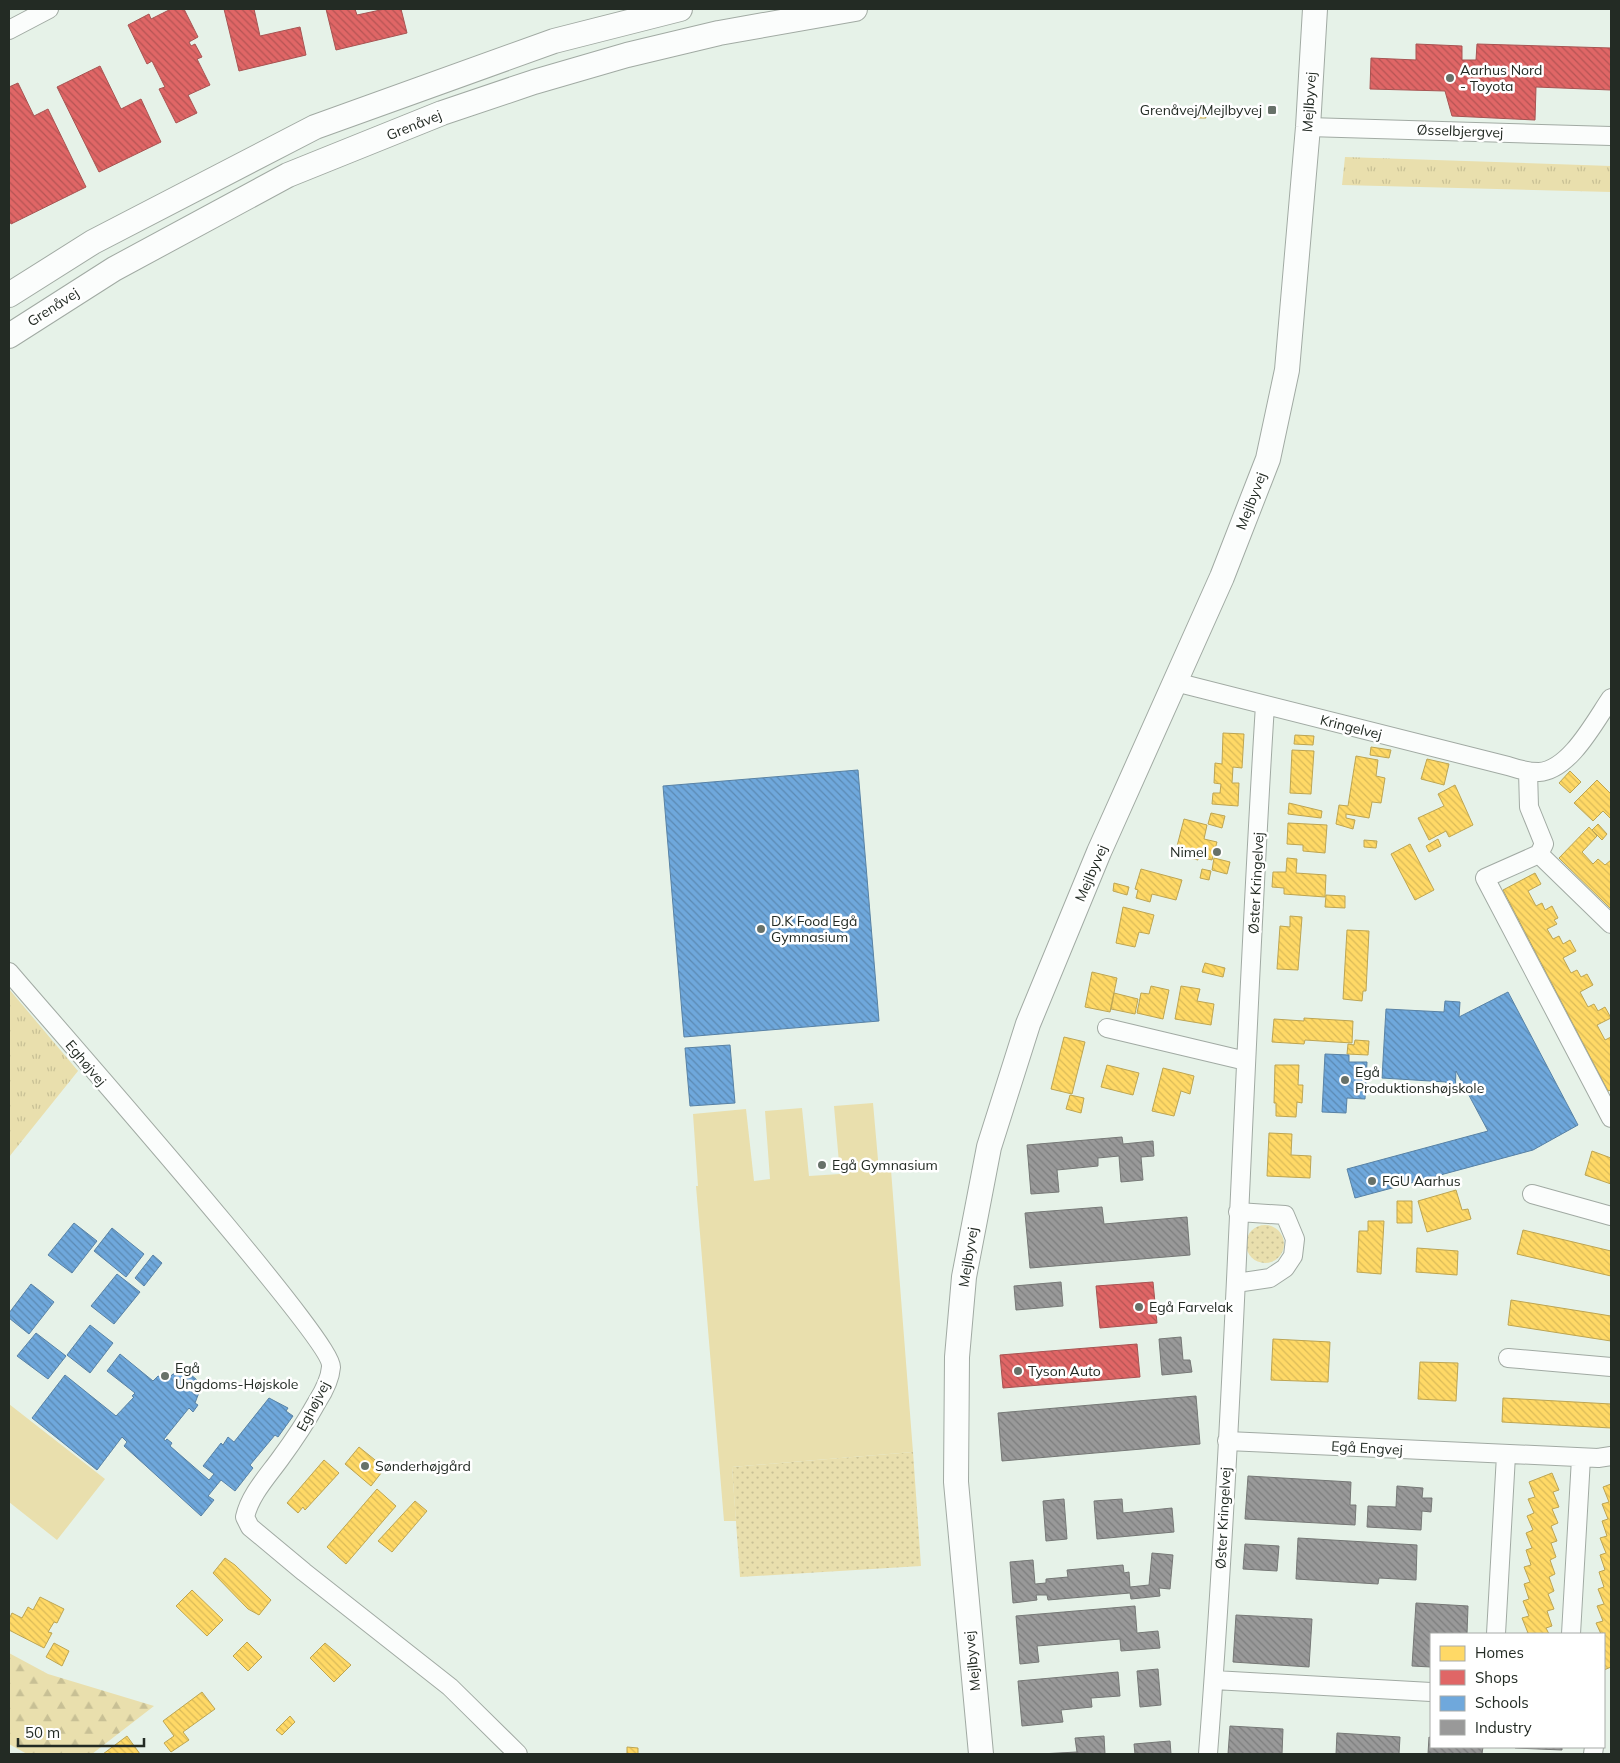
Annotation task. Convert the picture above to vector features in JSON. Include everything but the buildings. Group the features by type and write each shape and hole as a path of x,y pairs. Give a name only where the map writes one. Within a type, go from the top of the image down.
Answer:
{"street":[{"path":"9,30 46,9"},
{"path":"9,295 93,242 315,127 554,41 680,9"},
{"name":"Grenåvej","path":"9,336 114,269 288,175 442,113 534,82 627,55 719,33 855,9"},
{"name":"Mejlbyvej","path":"981,1754 956,1482 957,1357 964,1277 989,1147 1028,1024 1099,852 1222,577 1268,459 1287,370 1308,126 1315,9"},
{"name":"Øsselbjergvej","path":"1308,126 1611,136"},
{"name":"Kringelvej","path":"1176,682 1528,771 1539,772 1552,769 1572,753 1611,698"},
{"name":"Øster Kringelvej","path":"1208,1754 1232,1384 1238,1212 1265,705"},
{"path":"1528,771 1528,807 1544,844 1539,854 1485,878 1611,1118"},
{"path":"1539,854 1611,924"},
{"name":"Eghøjvej","path":"9,972 223,1221 322,1345 332,1365 328,1383 303,1427 250,1502 245,1517 250,1527 304,1572 450,1686 518,1754"},
{"path":"1108,1028 1246,1061"},
{"path":"1532,1194 1611,1216"},
{"path":"1236,1282 1270,1278 1286,1268 1293,1256 1295,1238 1285,1215 1238,1212"},
{"path":"1508,1358 1611,1367"},
{"name":"Egå Engvej","path":"1227,1441 1581,1458 1611,1456"},
{"path":"1496,1633 1506,1455"},
{"path":"1571,1633 1581,1458"},
{"path":"1214,1680 1430,1692"}],"green space":[{"path":"1345,157 1611,166 1611,192 1342,185"},
{"path":"9,989 78,1071 9,1157"},
{"path":"873,1103 879,1171 891,1170 913,1452 732,1467 736,1521 724,1521 696,1186 698,1186 693,1114 746,1109 754,1181 770,1179 765,1111 802,1108 809,1176 840,1174 834,1106"},
{"path":"1265,1225 1272,1226 1278,1231 1283,1237 1283,1251 1278,1257 1272,1262 1265,1263 1258,1262 1252,1257 1247,1251 1246,1244 1247,1237 1252,1231 1258,1226"},
{"path":"9,1404 105,1479 57,1540 9,1502"},
{"path":"913,1452 921,1566 740,1577 732,1467"},
{"path":"9,1653 48,1674 154,1706 92,1754 27,1754 9,1744"}],"place":[{"name":"Aarhus Nord - Toyota","path":"1450,78"},
{"name":"Grenåvej/Mejlbyvej","path":"1272,110"},
{"name":"Nimel","path":"1217,852"},
{"name":"D.K Food Egå Gymnasium","path":"761,929"},
{"name":"Egå Produktionshøjskole","path":"1345,1080"},
{"name":"Egå Gymnasium","path":"822,1165"},
{"name":"FGU Aarhus","path":"1372,1181"},
{"name":"Egå Farvelak","path":"1139,1307"},
{"name":"Tyson Auto","path":"1018,1371"},
{"name":"Egå Ungdoms-Højskole","path":"165,1376"},
{"name":"Sønderhøjgård","path":"365,1466"}]}
